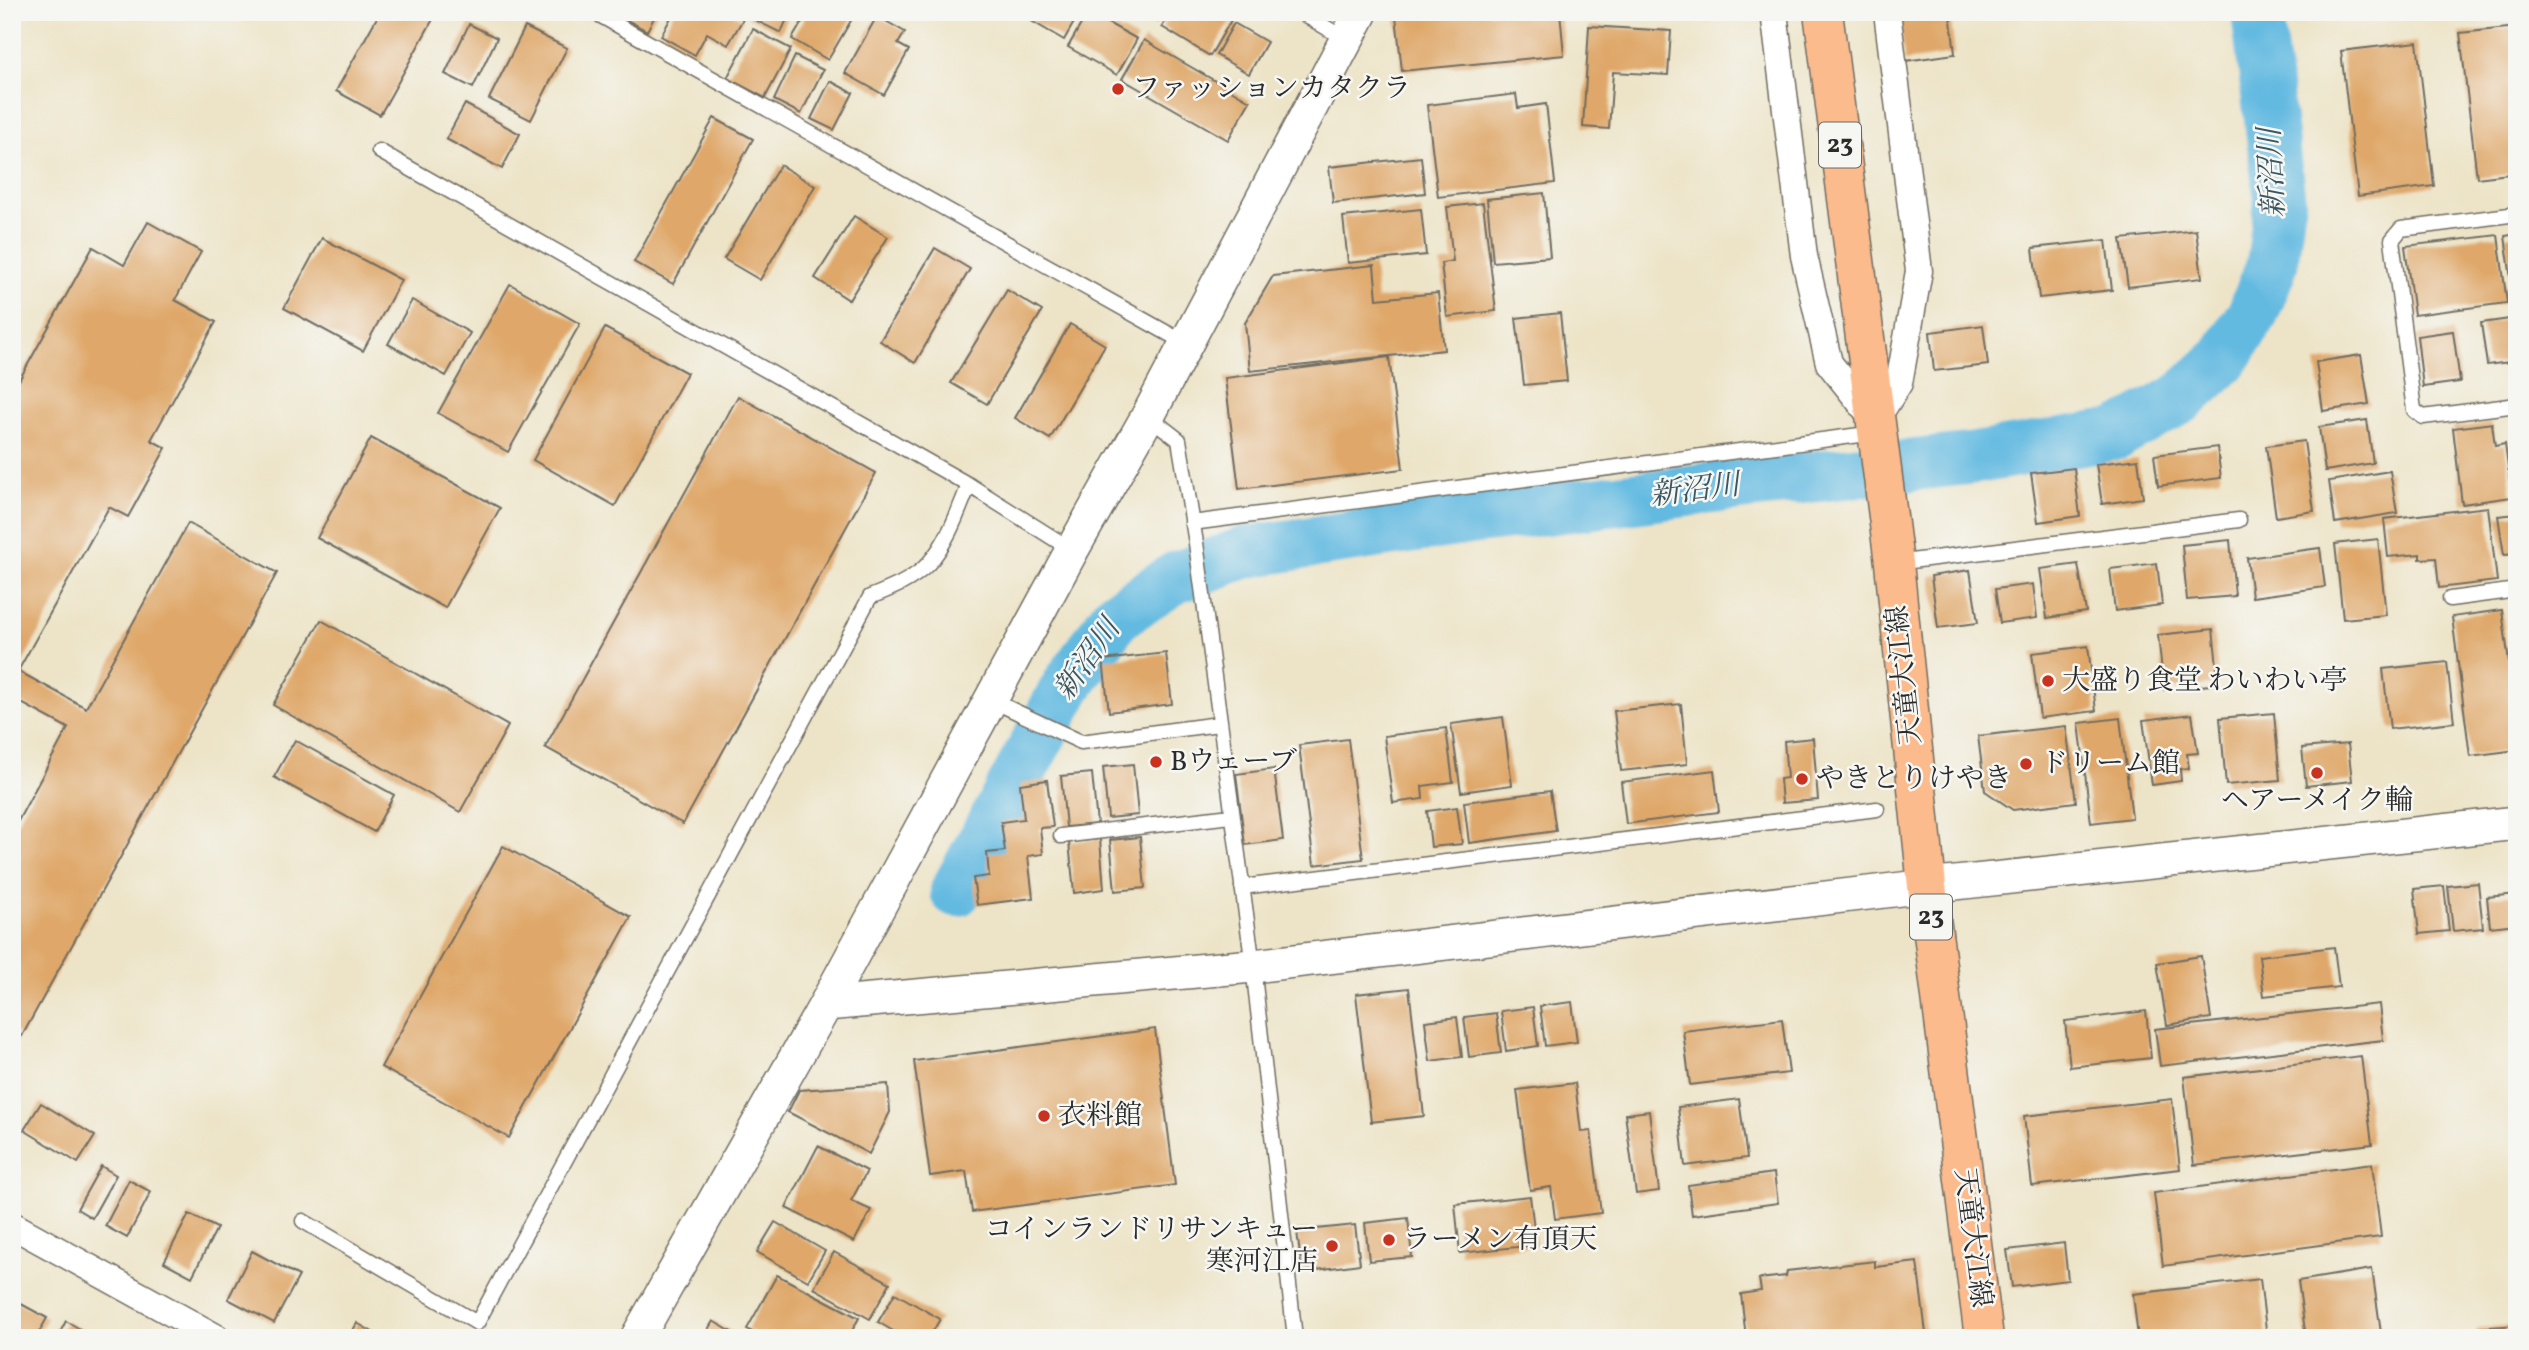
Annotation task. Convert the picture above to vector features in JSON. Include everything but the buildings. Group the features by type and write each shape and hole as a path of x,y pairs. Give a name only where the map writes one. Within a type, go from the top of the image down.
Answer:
{"main road":[{"name":"天童大江線","path":"1824,12 1894,563 1927,886 1984,1338"}],"street":[{"path":"1774,12 1804,256 1829,363 1877,433"},
{"path":"1877,433 1899,383 1919,271 1887,12"},
{"path":"637,1338 826,1004 1072,550 1148,416 1354,26"},
{"path":"826,1004 1253,966 1927,886 2517,823"},
{"path":"12,1225 217,1338"}],"lane":[{"path":"594,12 1185,343"},
{"path":"1300,12 1354,26"},
{"path":"379,151 970,485 1072,550"},
{"path":"2517,214 2401,229 2392,240 2414,410 2423,417 2517,405"},
{"path":"1148,416 1179,440 1196,543 1253,966 1295,1338"},
{"path":"1192,523 1877,433"},
{"path":"303,1221 477,1323 870,597 900,584 927,565 949,532 970,485"},
{"path":"1894,563 2239,520"},
{"path":"2450,598 2517,590"},
{"path":"991,700 1081,742 1219,724"},
{"path":"1242,887 1877,809"},
{"path":"1061,836 1231,816"}],"waterway":[{"name":"新沼川","path":"956,891 1067,686 1116,616 1175,578 1246,552 1469,519 1976,458 2117,434 2182,398 2224,359 2253,313 2272,265 2280,202 2257,12"}],"place":[{"name":"ファッションカタクラ","path":"1118,89"},
{"name":"大盛り食堂 わいわい亭","path":"2048,681"},
{"name":"Bウェーブ","path":"1156,762"},
{"name":"ドリーム館","path":"2026,764"},
{"name":"ヘアーメイク輪","path":"2317,773"},
{"name":"やきとりけやき","path":"1802,779"},
{"name":"衣料館","path":"1044,1116"},
{"name":"ラーメン有頂天","path":"1389,1240"},
{"name":"コインランドリサンキュー 寒河江店","path":"1332,1246"}]}
